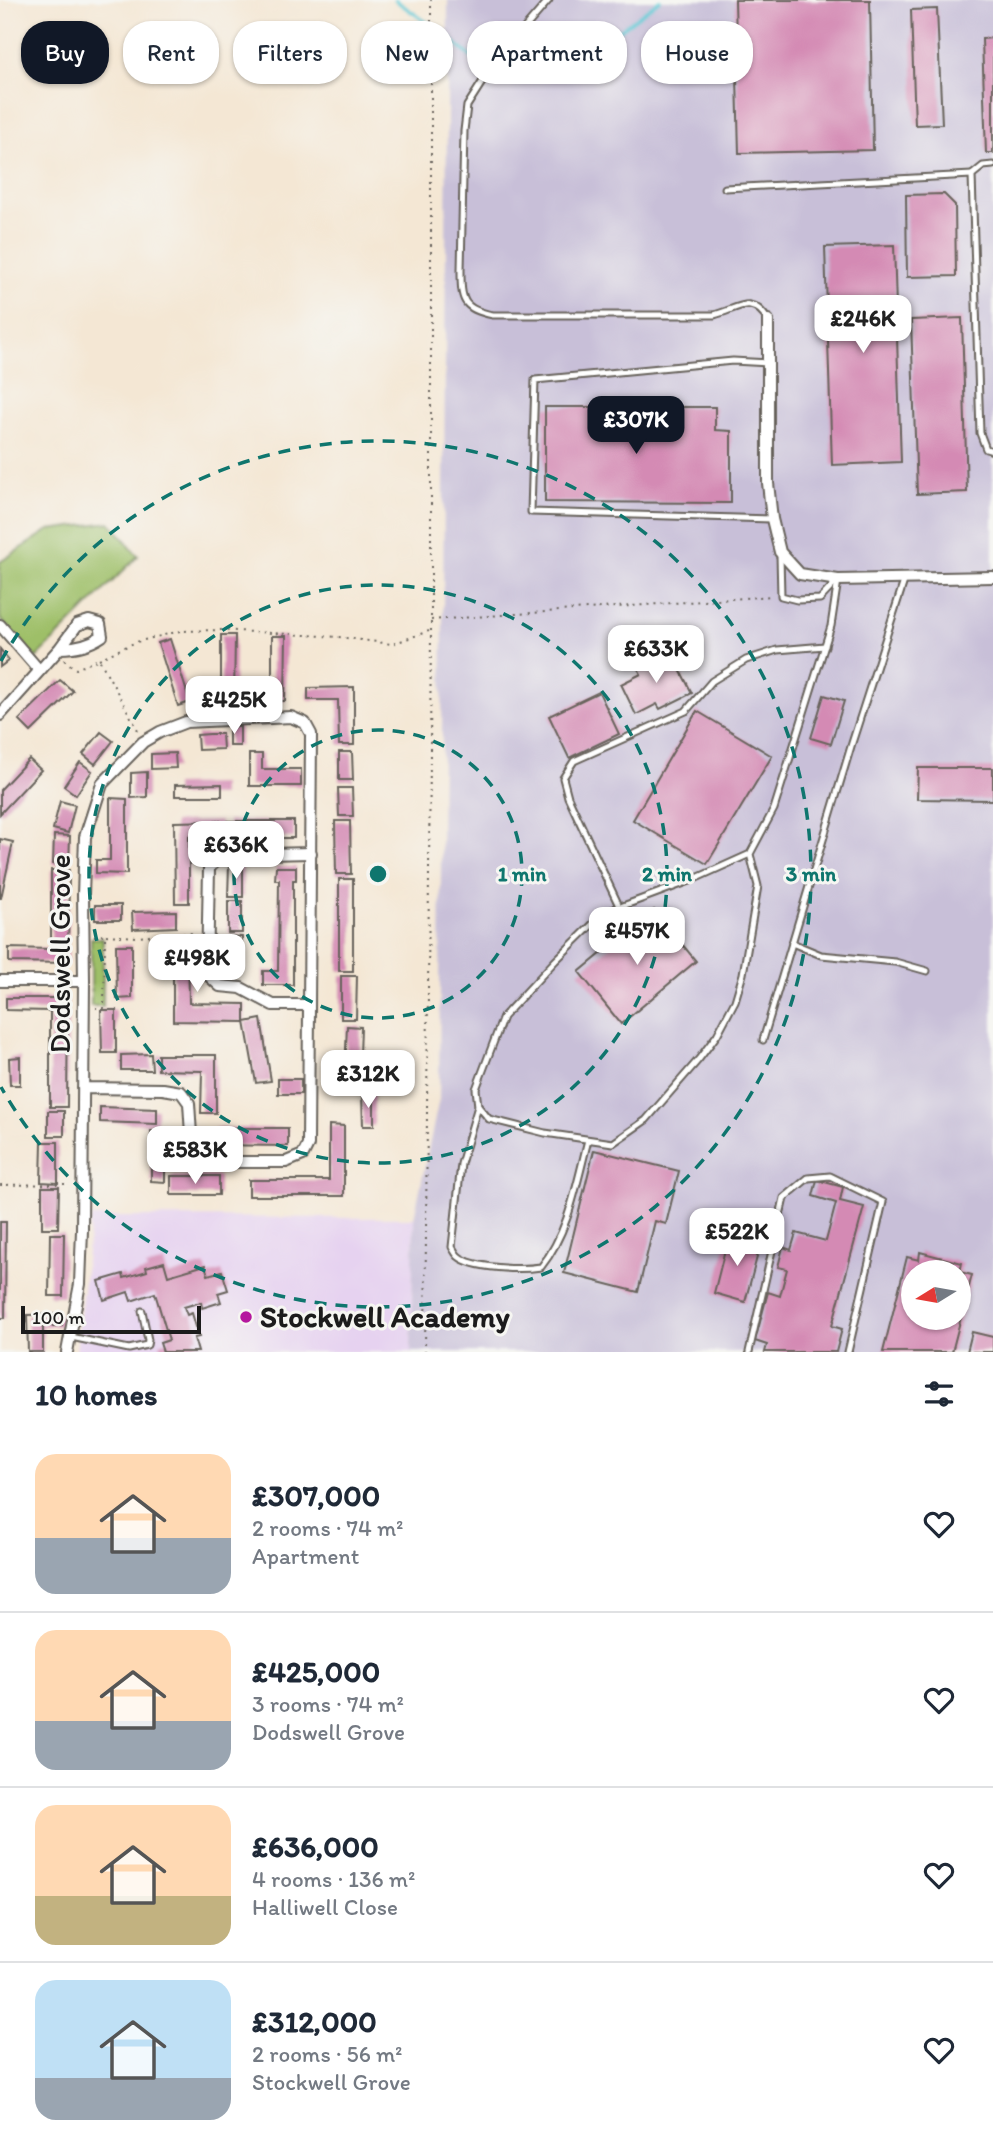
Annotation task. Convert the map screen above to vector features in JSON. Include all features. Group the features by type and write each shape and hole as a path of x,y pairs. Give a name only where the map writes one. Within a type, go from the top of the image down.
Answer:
{"street":[{"path":"768,320 768,483 772,519 780,552 800,574 838,580 993,577"},
{"path":"0,625 39,670"},
{"path":"0,715 58,651"},
{"name":"Dodswell Grove","path":"67,1352 80,1284 85,837 102,784 143,742 186,722 291,718 305,723 311,734 311,853"},
{"path":"83,1088 163,1089 181,1092 189,1103 192,1150 208,1162 286,1162 303,1155 308,1145 311,853 222,855 209,868 207,974 220,986 241,988 273,1005 309,1005"},
{"path":"0,981 85,981"}],"lane":[{"path":"549,0 495,62 467,106 464,131 461,290 464,302 474,312 493,315 714,315 751,304 760,307 768,320"},
{"path":"725,188 972,175 983,166 993,164"},
{"path":"972,175 980,433 986,449 993,451"},
{"path":"768,363 733,361 535,380 531,512 772,519"},
{"path":"780,552 782,596 797,600 820,599 838,580"},
{"path":"763,1040 852,743 905,578"},
{"path":"588,1140 568,1214 552,1254 541,1267 527,1269 480,1264 459,1257 452,1247 461,1164 478,1106 476,1089 503,1017 604,913 750,855 774,809 831,626 838,580"},
{"path":"620,908 568,797 563,778 574,761 687,711 712,681 746,660 777,650 825,646"},
{"path":"478,1106 489,1119 545,1133 613,1143 646,1119 699,1059 717,1035 735,1001 752,927 758,886 750,855"},
{"path":"792,943 821,955 895,962 926,971"},
{"path":"748,1352 784,1198 808,1178 830,1176 883,1202 848,1352"},
{"path":"70,1337 138,1349 147,1345 148,1340 142,1311"}],"path":[{"path":"425,1352 431,630 431,0"},
{"path":"431,621 782,596"},
{"path":"58,651 76,669 136,642 180,631 220,629 339,637 391,644 431,630"},
{"path":"99,659 143,742"},
{"path":"84,936 207,934"},
{"path":"84,1008 104,1008 105,935"},
{"path":"0,1185 82,1184"}],"shaded area":[{"path":"448,0 993,0 993,1352 411,1352 414,1218 439,1099 447,84 453,84 453,21 448,21"},
{"name":"Stockwell Academy","path":"91,1217 414,1218 411,1352 76,1352"}],"green space":[{"path":"110,522 138,556 36,658 0,619 0,562 49,530"},
{"path":"91,938 103,938 103,1006 91,1006"}],"building":[{"path":"735,0 870,0 873,150 739,153 737,84 753,84 753,21 736,21"},
{"path":"937,9 942,124 915,125 911,10"},
{"path":"993,38 993,153 986,153 982,39"},
{"path":"944,194 955,205 956,276 907,277 906,195"},
{"path":"894,245 901,462 832,465 825,247"},
{"path":"962,318 967,492 917,494 911,320"},
{"path":"545,407 715,407 715,430 731,431 731,503 545,502"},
{"path":"221,635 235,635 234,700 221,700"},
{"path":"272,636 286,636 285,701 272,701"},
{"path":"170,639 190,702 178,706 158,643"},
{"path":"0,649 9,660 0,667"},
{"path":"658,653 662,662 673,656 692,693 660,709 657,704 636,715 621,684 641,674 636,665"},
{"path":"60,680 73,691 31,732 19,720"},
{"path":"354,687 354,745 339,745 338,700 308,700 308,688"},
{"path":"599,692 619,734 569,758 549,716"},
{"path":"824,695 844,701 831,744 811,738"},
{"path":"697,711 772,756 707,864 633,820"},
{"path":"229,727 240,727 240,746 229,746"},
{"path":"101,732 113,741 95,764 83,754"},
{"path":"222,734 223,749 198,750 197,735"},
{"path":"339,752 352,752 353,780 339,780"},
{"path":"175,753 176,768 151,769 151,754"},
{"path":"249,754 262,754 262,769 301,769 301,786 249,786"},
{"path":"29,759 41,770 0,814 0,790"},
{"path":"80,762 92,771 76,795 64,786"},
{"path":"918,768 993,768 993,800 917,799"},
{"path":"147,772 147,797 131,798 131,773"},
{"path":"222,784 222,796 175,796 175,785"},
{"path":"338,788 352,788 353,816 339,816"},
{"path":"110,798 127,799 127,874 96,873 96,860 110,860"},
{"path":"60,801 75,805 68,833 53,829"},
{"path":"220,821 220,835 189,836 189,903 175,903 174,822"},
{"path":"228,821 294,821 294,838 228,838"},
{"path":"335,821 350,821 351,874 336,874"},
{"path":"54,835 70,836 69,865 53,864"},
{"path":"0,839 13,842 1,898 0,898"},
{"path":"229,865 243,865 243,897 228,897"},
{"path":"276,867 296,867 296,880 293,880 293,985 263,985 263,971 278,971 279,880 275,880"},
{"path":"51,870 69,870 68,963 9,962 9,948 51,949"},
{"path":"339,879 353,879 353,971 339,971"},
{"path":"228,901 242,901 242,933 228,933"},
{"path":"95,905 121,905 121,920 95,920"},
{"path":"654,910 696,961 621,1024 579,972"},
{"path":"176,911 176,927 133,929 132,912"},
{"path":"228,936 242,937 242,969 228,969"},
{"path":"173,937 188,938 189,1003 245,1004 245,1022 173,1021"},
{"path":"116,945 132,945 132,998 117,999"},
{"path":"341,976 357,976 356,1019 341,1019"},
{"path":"6,998 68,998 67,1107 50,1107 50,1011 6,1010"},
{"path":"101,1010 116,1010 116,1053 102,1053"},
{"path":"261,1019 271,1081 256,1083 245,1022"},
{"path":"347,1026 361,1027 359,1084 328,1083 328,1070 345,1071"},
{"path":"151,1054 152,1070 121,1070 121,1055"},
{"path":"158,1055 216,1055 216,1113 201,1113 202,1071 158,1070"},
{"path":"20,1057 20,1085 10,1085 9,1058"},
{"path":"278,1079 301,1079 301,1094 278,1094"},
{"path":"362,1094 374,1094 374,1126 363,1126"},
{"path":"100,1107 157,1109 157,1124 100,1122"},
{"path":"48,1111 64,1111 64,1136 48,1136"},
{"path":"329,1125 344,1126 344,1196 249,1196 249,1180 329,1180"},
{"path":"214,1128 288,1128 288,1146 213,1145"},
{"path":"151,1131 165,1131 165,1182 151,1181"},
{"path":"42,1142 58,1142 58,1183 41,1182"},
{"path":"594,1150 679,1171 666,1224 655,1221 638,1292 564,1273"},
{"path":"171,1176 219,1176 219,1195 171,1195"},
{"path":"817,1180 843,1187 840,1201 864,1207 832,1326 842,1329 836,1352 765,1352 767,1345 755,1341 768,1292 780,1296 787,1269 778,1267 783,1247 791,1250 796,1233 826,1241 836,1203 813,1196"},
{"path":"42,1187 59,1187 58,1228 42,1228"},
{"path":"0,1222 6,1222 5,1318 0,1318"},
{"path":"50,1234 64,1234 63,1296 49,1296"},
{"path":"729,1234 761,1242 745,1302 714,1293"},
{"path":"920,1252 951,1260 919,1260"},
{"path":"164,1262 168,1276 205,1265 208,1275 222,1271 228,1290 218,1293 221,1302 202,1308 201,1302 184,1307 187,1315 192,1313 199,1337 194,1338 198,1352 163,1352 160,1343 169,1340 155,1293 131,1301 128,1292 104,1300 99,1281 123,1274 124,1278"},
{"path":"901,1281 901,1330 958,1330 952,1352 883,1352"},
{"path":"61,1314 62,1326 43,1326 43,1352 28,1352 27,1315"},
{"path":"972,1332 993,1337 993,1352 967,1352"}],"waterway":[{"path":"395,0 449,38 477,62 506,71 525,73 549,71 581,59 660,0"}],"place":[{"name":"Stockwell Academy","path":"246,1317"}]}
